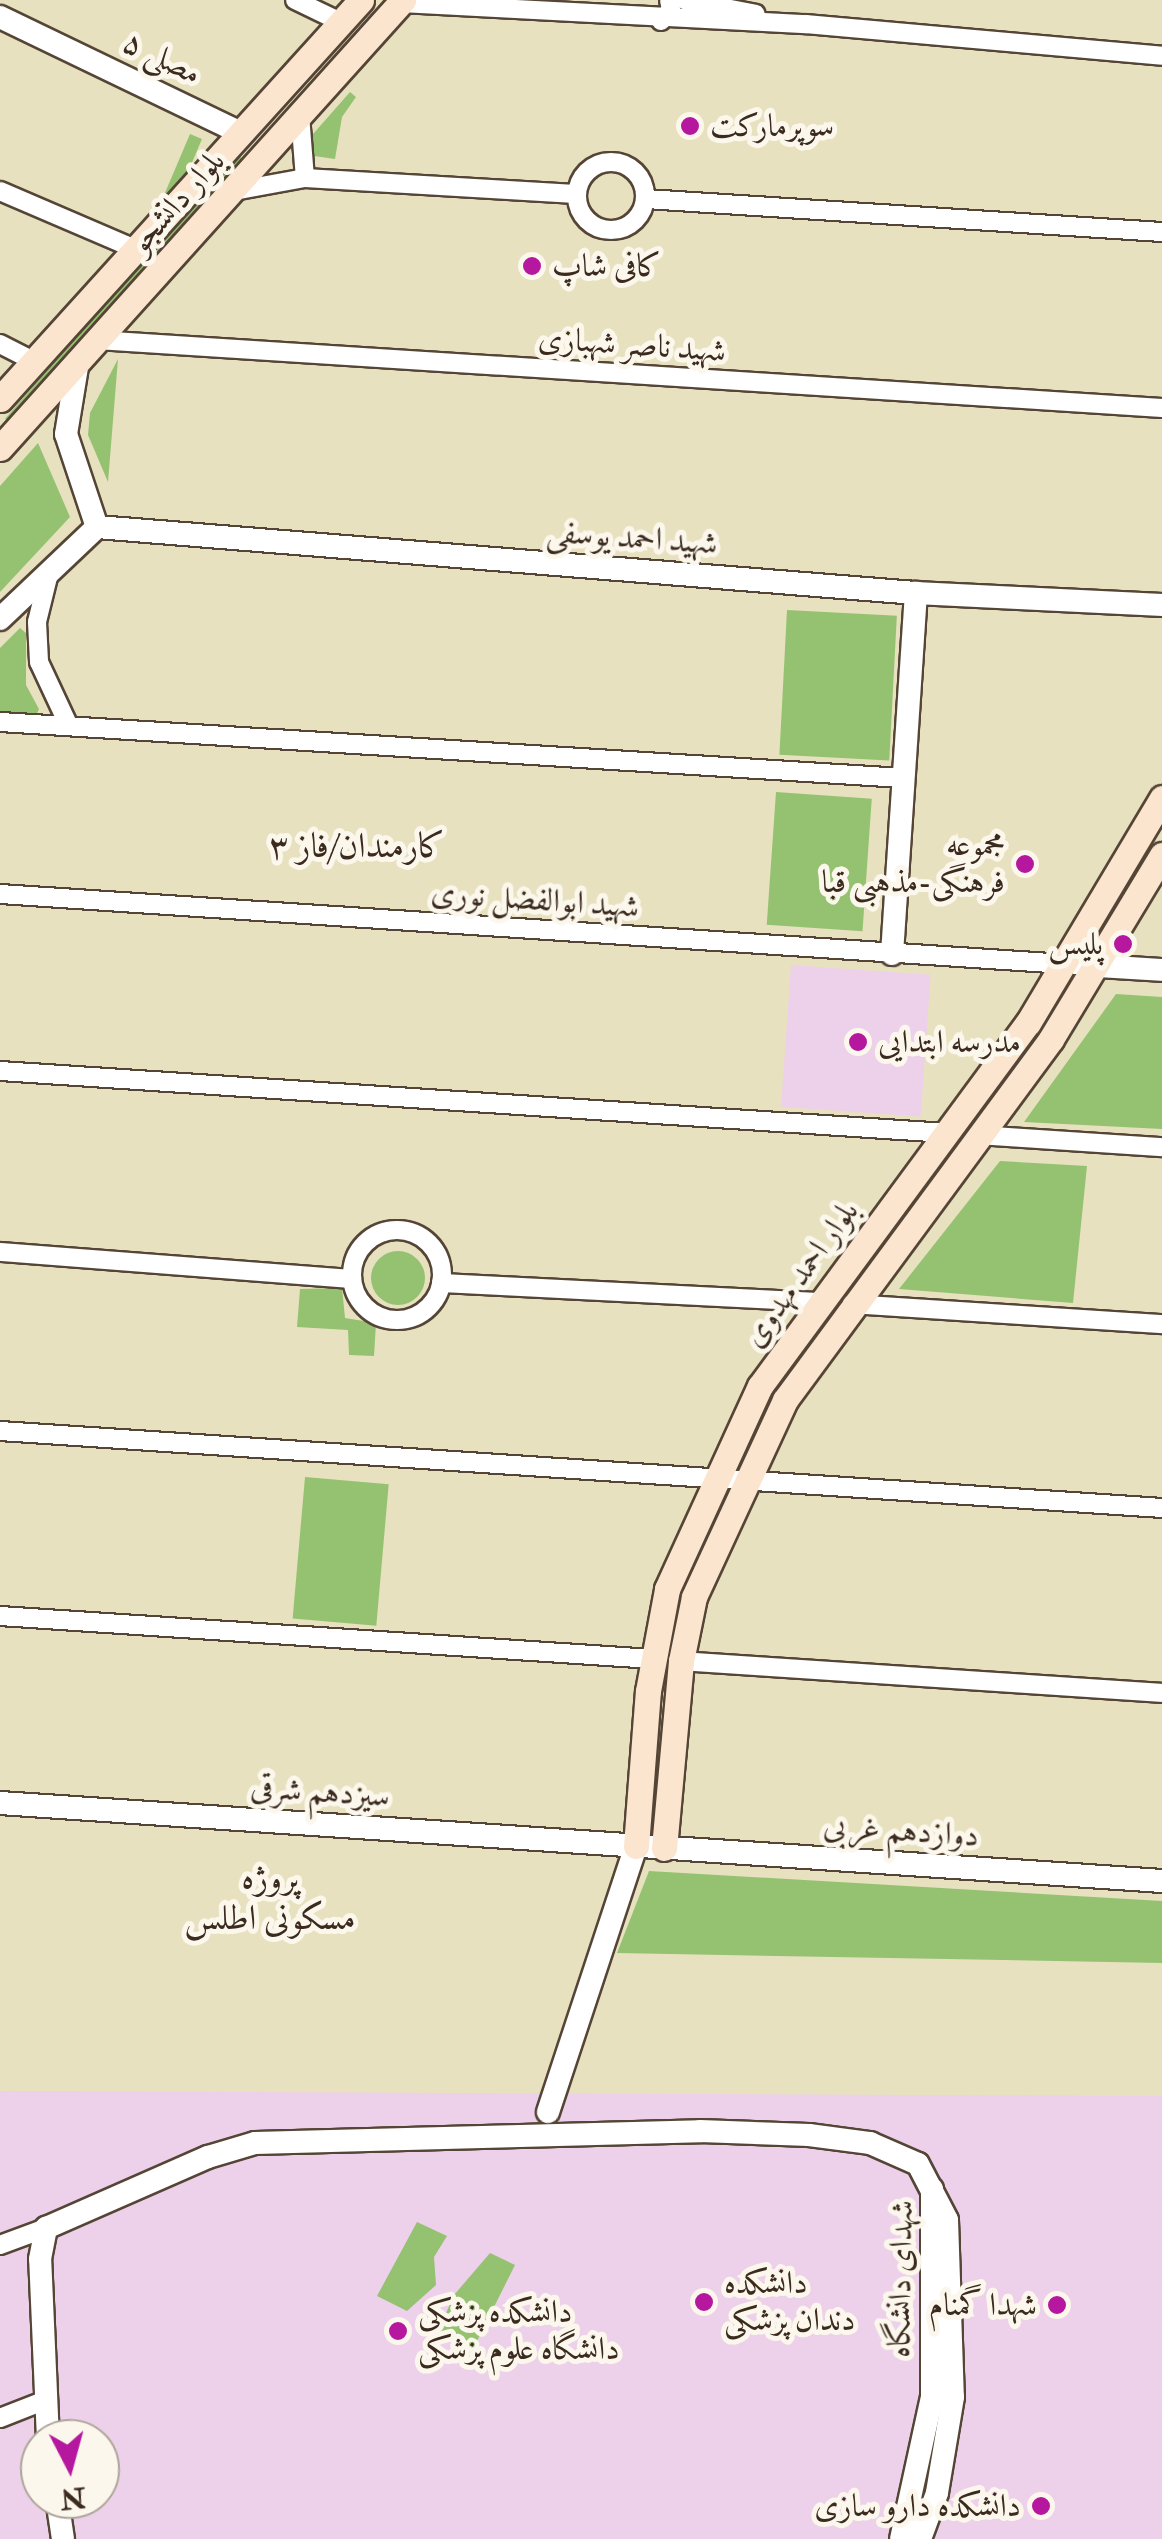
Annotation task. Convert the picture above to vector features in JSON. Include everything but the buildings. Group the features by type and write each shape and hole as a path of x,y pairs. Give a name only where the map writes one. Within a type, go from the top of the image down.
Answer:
{"main road":[{"name":"بلوار دانشجو","path":"0,399 361,0"},
{"name":"بلوار دانشجو","path":"0,448 402,1"},
{"path":"241,132 268,149"},
{"name":"بلوار احمد مهدوی","path":"636,1846 653,1659 666,1589 760,1386 1066,964 1162,798"},
{"name":"بلوار احمد مهدوی","path":"664,1848 681,1661 694,1598 785,1400 1097,966 1162,855"}],"street":[{"path":"295,0 341,22"},
{"path":"661,20 671,10 668,0"},
{"path":"684,0 806,24"},
{"path":"402,1 661,20 806,24 1162,56"},
{"name":"مصلی ۵","path":"0,16 241,132"},
{"path":"300,115 305,178"},
{"path":"613,162 637,174 646,199 634,222 609,231 585,219 576,194 588,170 613,162"},
{"path":"231,192 305,178 576,194"},
{"path":"0,191 135,249"},
{"path":"646,199 1162,232"},
{"name":"شهید ناصر شهبازی","path":"97,340 1162,408"},
{"path":"0,344 34,361"},
{"path":"0,619 97,527 66,434 78,362"},
{"name":"شهید احمد یوسفی","path":"97,527 916,593 1162,605"},
{"path":"49,572 37,622 39,662 67,722"},
{"path":"892,954 916,593"},
{"path":"0,722 67,722 904,778"},
{"name":"شهید ابوالفضل نوری","path":"0,894 1097,966"},
{"path":"1097,966 1162,970"},
{"path":"0,1071 945,1133"},
{"path":"978,1135 1162,1147"},
{"path":"405,1231 434,1250 441,1284 432,1304 401,1320 368,1310 352,1279 363,1246 382,1233 405,1231"},
{"path":"0,1252 352,1279"},
{"path":"441,1284 818,1302"},
{"path":"852,1304 1162,1324"},
{"path":"0,1431 1162,1508"},
{"path":"0,1616 653,1659"},
{"path":"681,1661 1162,1692"},
{"name":"سیزدهم شرقی","path":"0,1803 636,1846"},
{"path":"548,2112 636,1846"},
{"name":"دوازدهم غربی","path":"636,1846 1162,1881"},
{"path":"0,2246 255,2143 700,2131 808,2135 870,2143 918,2164 932,2185"},
{"name":"شهدای دانشگاه","path":"901,2539 932,2396 932,2185"},
{"name":"شهدای دانشگاه","path":"920,2539 937,2492 953,2397 948,2232 932,2185"},
{"path":"46,2228 40,2259 47,2419"},
{"path":"0,2418 46,2400"}],"shaded area":[{"name":"مدرسه ابتدایی","path":"791,965 931,975 921,1116 781,1107"},
{"path":"0,2091 1162,2096 1162,2539 0,2539"}],"green space":[{"path":"350,92 356,97 342,117 335,159 307,155 306,142"},
{"path":"190,134 202,139 154,251 142,246"},
{"path":"236,153 243,159 12,425 5,419"},
{"path":"118,359 108,482 88,435 90,413"},
{"path":"38,443 70,517 0,592 0,486"},
{"path":"787,610 897,616 889,761 779,755"},
{"path":"20,628 26,633 26,685 39,709 35,718 0,716 0,648"},
{"path":"776,792 872,799 862,931 767,925"},
{"path":"1116,994 1162,997 1162,1129 1024,1122"},
{"path":"1000,1161 1087,1166 1073,1303 899,1289"},
{"path":"398,1251 417,1259 425,1278 417,1297 398,1305 379,1297 371,1278 379,1259"},
{"path":"342,1288 345,1318 376,1323 374,1356 349,1355 348,1330 297,1327 300,1289"},
{"path":"305,1477 389,1484 376,1626 293,1618"},
{"path":"649,1871 1162,1901 1162,1963 617,1953"},
{"path":"417,2222 447,2236 434,2257 436,2285 407,2311 377,2296"},
{"path":"490,2253 515,2265 473,2349 437,2334 454,2295"}],"place":[{"name":"سوپرمارکت","path":"690,126"},
{"name":"کافی شاپ","path":"532,266"},
{"name":"مجموعه فرهنگی-مذهبی قبا","path":"1025,864"},
{"name":"پلیس","path":"1123,944"},
{"name":"مدرسه ابتدایی","path":"858,1042"},
{"name":"دانشکده دندان پزشکی","path":"704,2302"},
{"name":"شهدا گمنام","path":"1057,2305"},
{"name":"دانشکده پزشکی دانشگاه علوم پزشکی","path":"398,2331"},
{"name":"دانشکده دارو سازی","path":"1041,2506"}],"district":[{"name":"کارمندان/فاز ۳","path":"357,846"},
{"name":"پروژه مسکونی اطلس","path":"270,1898"}]}
